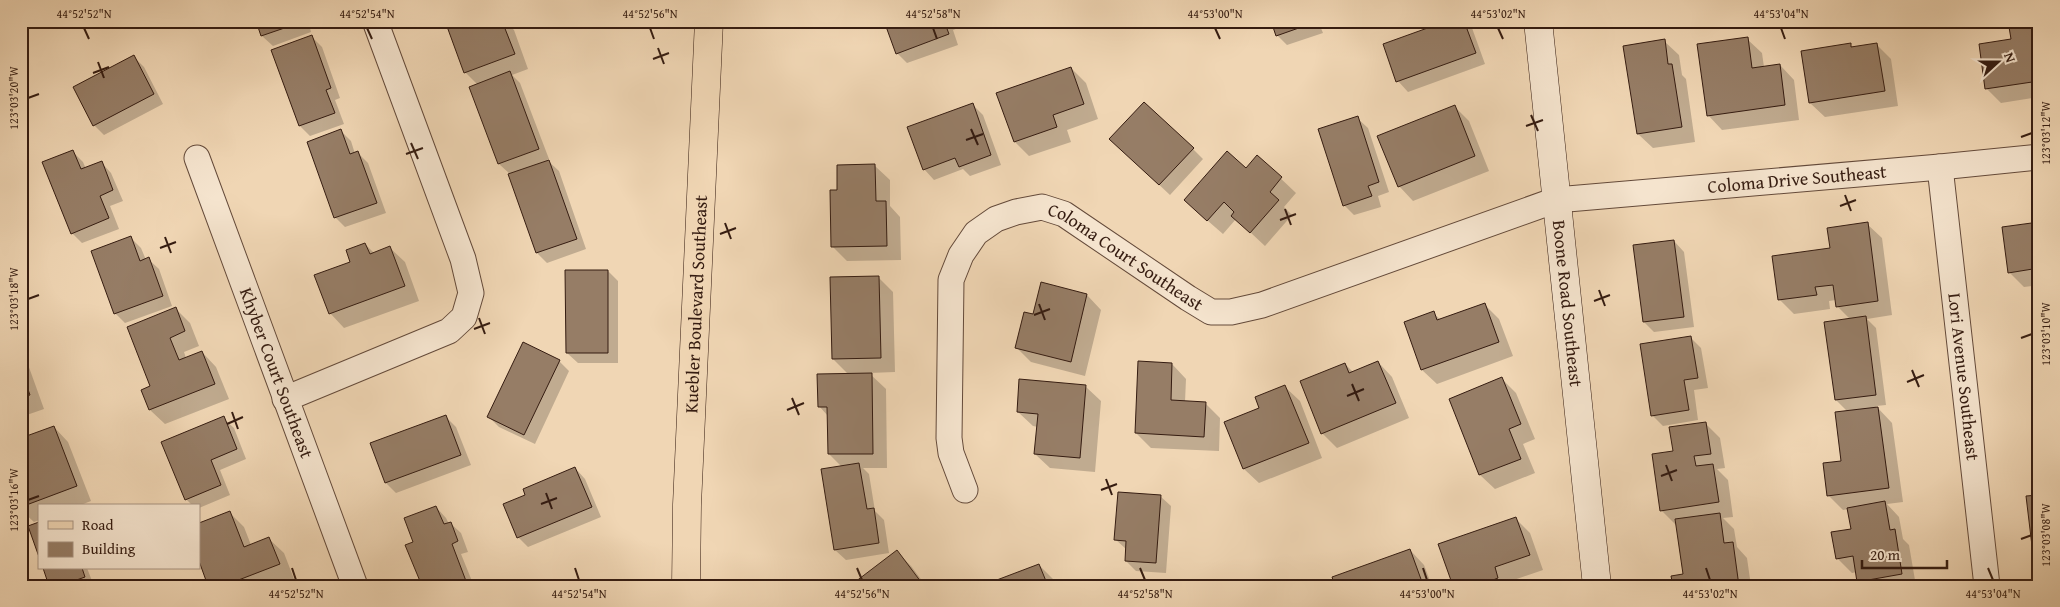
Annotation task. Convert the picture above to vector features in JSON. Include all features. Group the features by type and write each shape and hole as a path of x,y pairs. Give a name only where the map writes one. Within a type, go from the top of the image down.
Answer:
{"main road":[{"name":"Kuebler Boulevard Southeast","path":"686,586 688,495 709,21"}],"street":[{"path":"285,399 449,331 464,317 471,293 463,259 375,21"},
{"name":"Boone Road Southeast","path":"1538,21 1597,586"},
{"name":"Coloma Drive Southeast","path":"1556,200 2039,157"},
{"name":"Khyber Court Southeast","path":"197,158 355,586"},
{"name":"Lori Avenue Southeast","path":"1940,167 1987,586"},
{"name":"Coloma Court Southeast","path":"965,490 951,453 948,438 952,280 961,255 976,233 996,219 1016,212 1042,207 1064,214 1211,312 1232,312 1262,305 1556,200"}],"building":[{"path":"256,21 302,21 302,22 261,36"},
{"path":"445,21 502,21 515,54 464,73"},
{"path":"884,21 944,21 949,34 896,54"},
{"path":"1271,21 1313,21 1313,23 1276,36"},
{"path":"1447,21 1464,21 1476,53 1396,82 1383,44"},
{"path":"2037,23 2039,81 1985,89 1979,44 2011,39 2009,27"},
{"path":"312,35 331,88 326,90 335,113 299,126 271,50"},
{"path":"1748,37 1752,68 1780,64 1785,105 1707,116 1697,44"},
{"path":"1665,39 1668,64 1672,64 1682,127 1637,134 1623,46"},
{"path":"1851,43 1851,47 1877,43 1885,91 1809,103 1801,51"},
{"path":"134,55 154,94 93,126 73,87"},
{"path":"1071,67 1084,104 1053,115 1057,127 1014,142 996,93"},
{"path":"510,71 539,149 498,164 469,87"},
{"path":"1144,102 1194,148 1159,185 1109,139"},
{"path":"973,103 991,155 959,167 955,158 923,170 907,127"},
{"path":"1455,105 1475,156 1398,187 1377,136"},
{"path":"1358,116 1379,182 1368,186 1372,196 1343,206 1318,129"},
{"path":"341,129 350,154 358,151 377,203 334,218 307,142"},
{"path":"73,150 81,169 102,161 113,190 100,196 109,218 71,234 42,162"},
{"path":"1227,151 1246,168 1257,155 1282,177 1270,192 1279,200 1250,233 1231,216 1234,212 1224,202 1207,221 1184,200"},
{"path":"549,160 577,239 536,253 508,174"},
{"path":"875,164 876,201 886,201 887,246 831,247 830,190 837,190 837,165"},
{"path":"1868,222 1878,301 1836,307 1833,285 1815,287 1817,295 1778,300 1772,256 1830,248 1827,228"},
{"path":"2039,222 2039,268 2008,273 2002,227"},
{"path":"131,236 140,261 149,257 163,296 114,314 91,251"},
{"path":"1674,240 1684,317 1643,322 1633,245"},
{"path":"365,243 370,254 390,246 405,286 329,314 314,275 350,262 346,250"},
{"path":"565,270 608,270 608,353 566,353"},
{"path":"879,276 881,358 832,359 830,277"},
{"path":"1041,282 1087,294 1071,362 1015,348 1024,312 1033,314"},
{"path":"1485,303 1499,342 1421,370 1404,322 1434,311 1437,320"},
{"path":"176,307 185,331 170,338 179,360 202,351 215,384 149,410 141,390 150,386 127,327"},
{"path":"1866,316 1876,395 1835,400 1824,322"},
{"path":"1691,336 1698,378 1684,380 1689,410 1651,416 1640,344"},
{"path":"523,342 560,360 524,435 487,417"},
{"path":"1138,361 1172,363 1171,400 1206,402 1204,437 1135,433"},
{"path":"1378,361 1396,403 1321,434 1300,381 1345,363 1349,373"},
{"path":"21,370 30,395 21,398"},
{"path":"872,373 873,454 828,454 827,407 818,407 817,374"},
{"path":"1502,377 1521,424 1509,429 1521,459 1479,475 1449,399"},
{"path":"1019,379 1086,385 1080,458 1034,454 1038,414 1017,412"},
{"path":"1285,385 1309,443 1243,469 1224,422 1259,408 1255,397"},
{"path":"1878,407 1889,488 1827,496 1823,463 1841,461 1835,412"},
{"path":"446,415 461,455 385,483 370,443"},
{"path":"224,416 237,449 211,460 221,485 185,500 161,442"},
{"path":"1706,422 1711,454 1694,456 1696,466 1713,464 1719,502 1660,511 1652,454 1673,451 1669,427"},
{"path":"54,426 77,486 21,507 21,438"},
{"path":"859,463 867,509 874,508 879,543 834,550 821,469"},
{"path":"575,467 592,507 517,538 503,504 525,495 523,489"},
{"path":"1118,492 1161,495 1156,563 1125,561 1126,541 1114,540"},
{"path":"2039,495 2039,545 2032,546 2026,496"},
{"path":"1885,501 1890,530 1895,529 1902,574 1857,582 1853,556 1836,559 1831,532 1851,529 1847,508"},
{"path":"436,506 444,524 451,522 458,541 452,544 466,581 453,586 422,586 405,545 413,542 404,518"},
{"path":"230,511 244,547 269,537 280,564 223,586 208,586 200,564 200,523"},
{"path":"1720,513 1724,543 1733,542 1739,586 1673,586 1671,576 1683,574 1675,519"},
{"path":"1516,517 1530,555 1495,567 1498,578 1478,586 1453,586 1438,544"},
{"path":"38,522 38,554 28,526"},
{"path":"1410,549 1422,582 1412,586 1335,586 1332,577"},
{"path":"897,550 924,586 858,586 855,582"},
{"path":"1039,564 1048,586 981,586"},
{"path":"44,570 83,570 85,577 71,582 72,586 49,586"}]}
